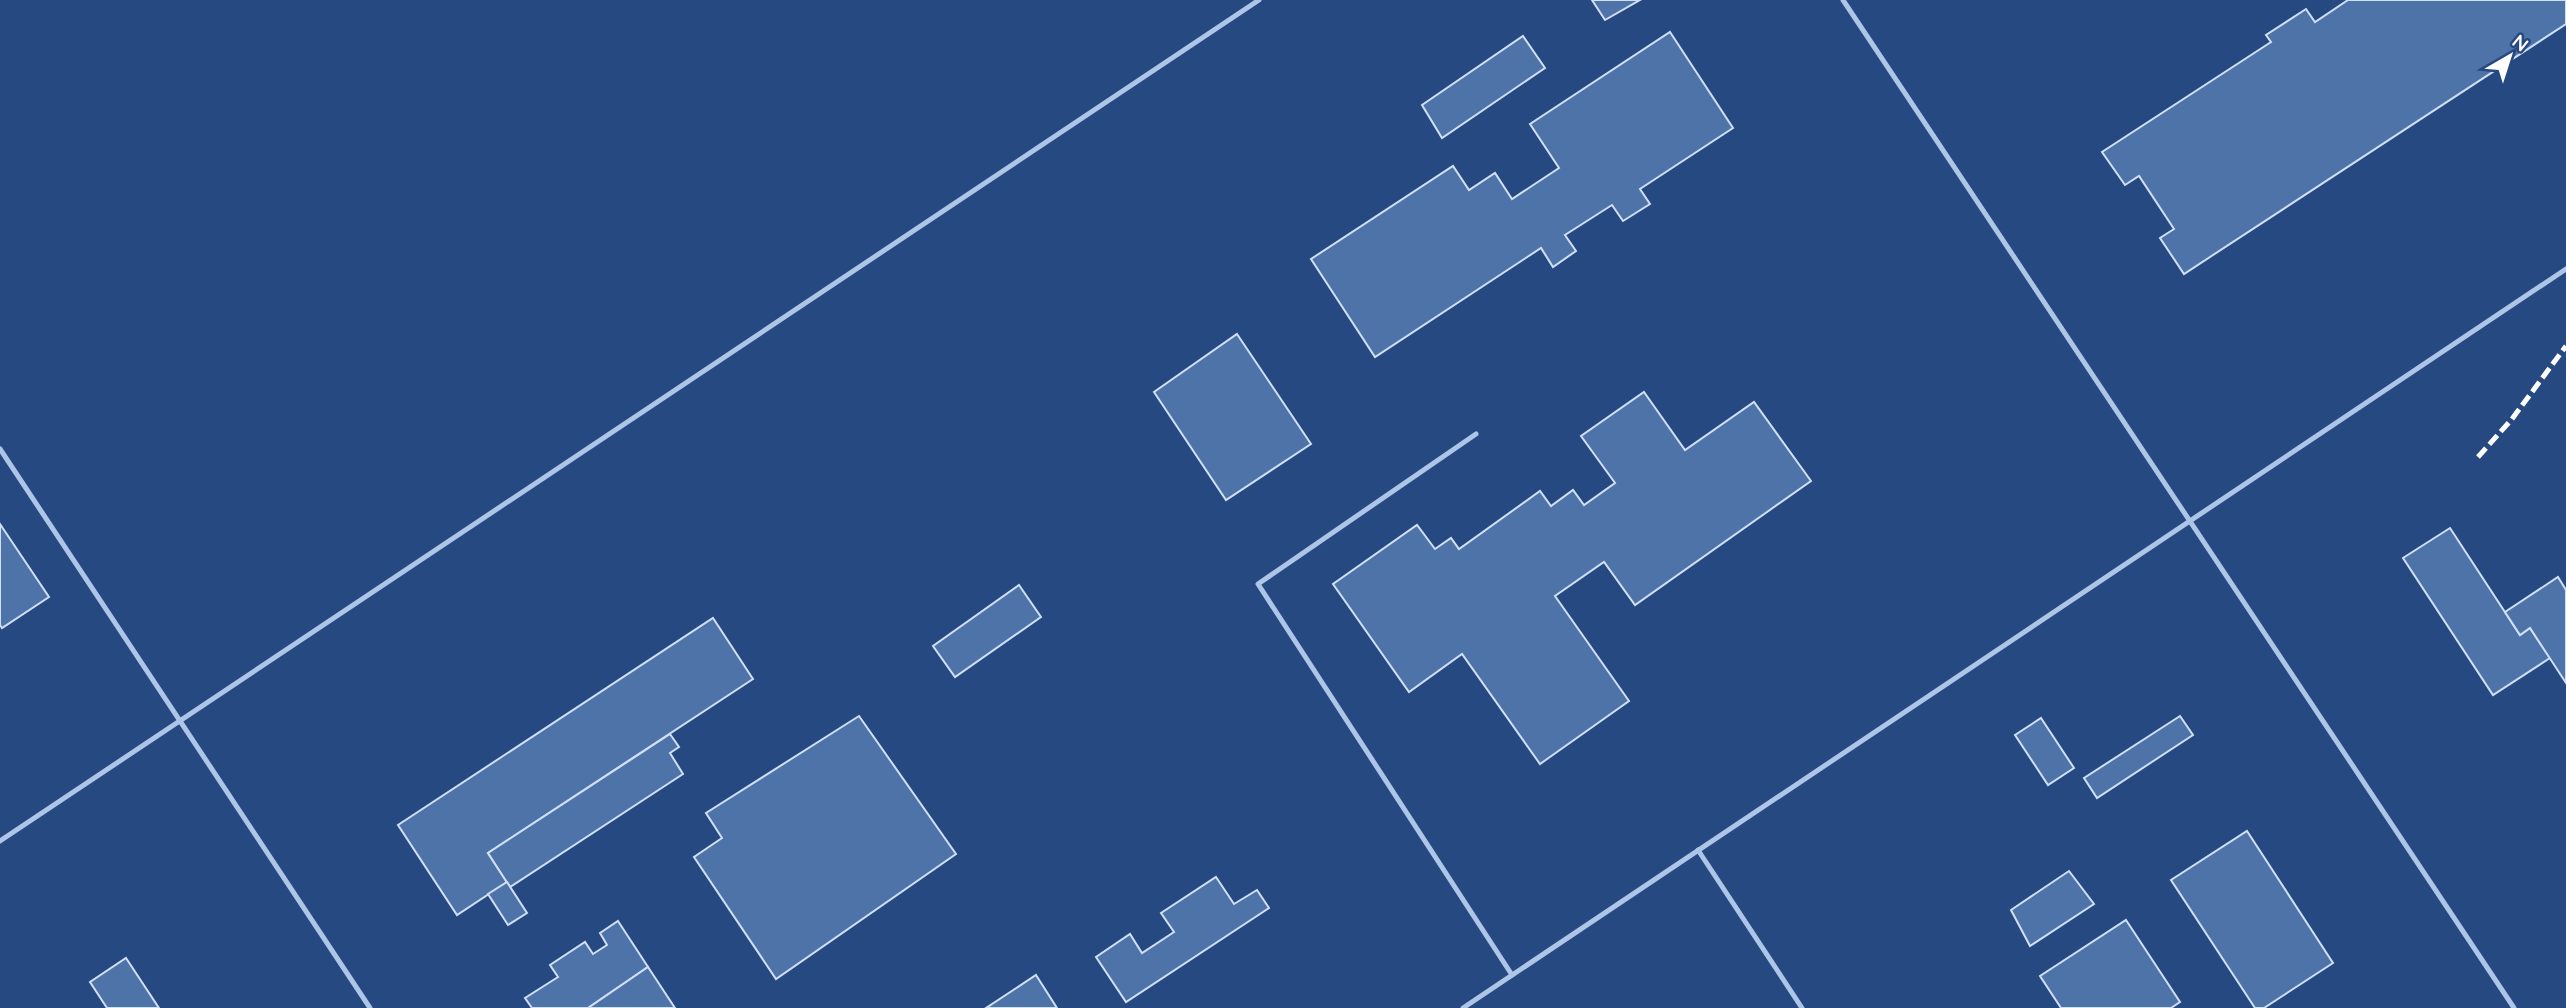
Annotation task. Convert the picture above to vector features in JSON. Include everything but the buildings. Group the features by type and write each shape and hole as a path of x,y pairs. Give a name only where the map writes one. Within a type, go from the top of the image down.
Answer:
{"lane":[{"path":"0,841 1259,0"},
{"path":"1843,0 2514,1008"},
{"path":"1463,1008 2566,270"},
{"path":"1476,434 1258,584 1512,975"},
{"path":"0,449 370,1008"},
{"path":"1698,850 1802,1008"}],"railway":[{"path":"2478,457 2512,419 2566,346"}]}
